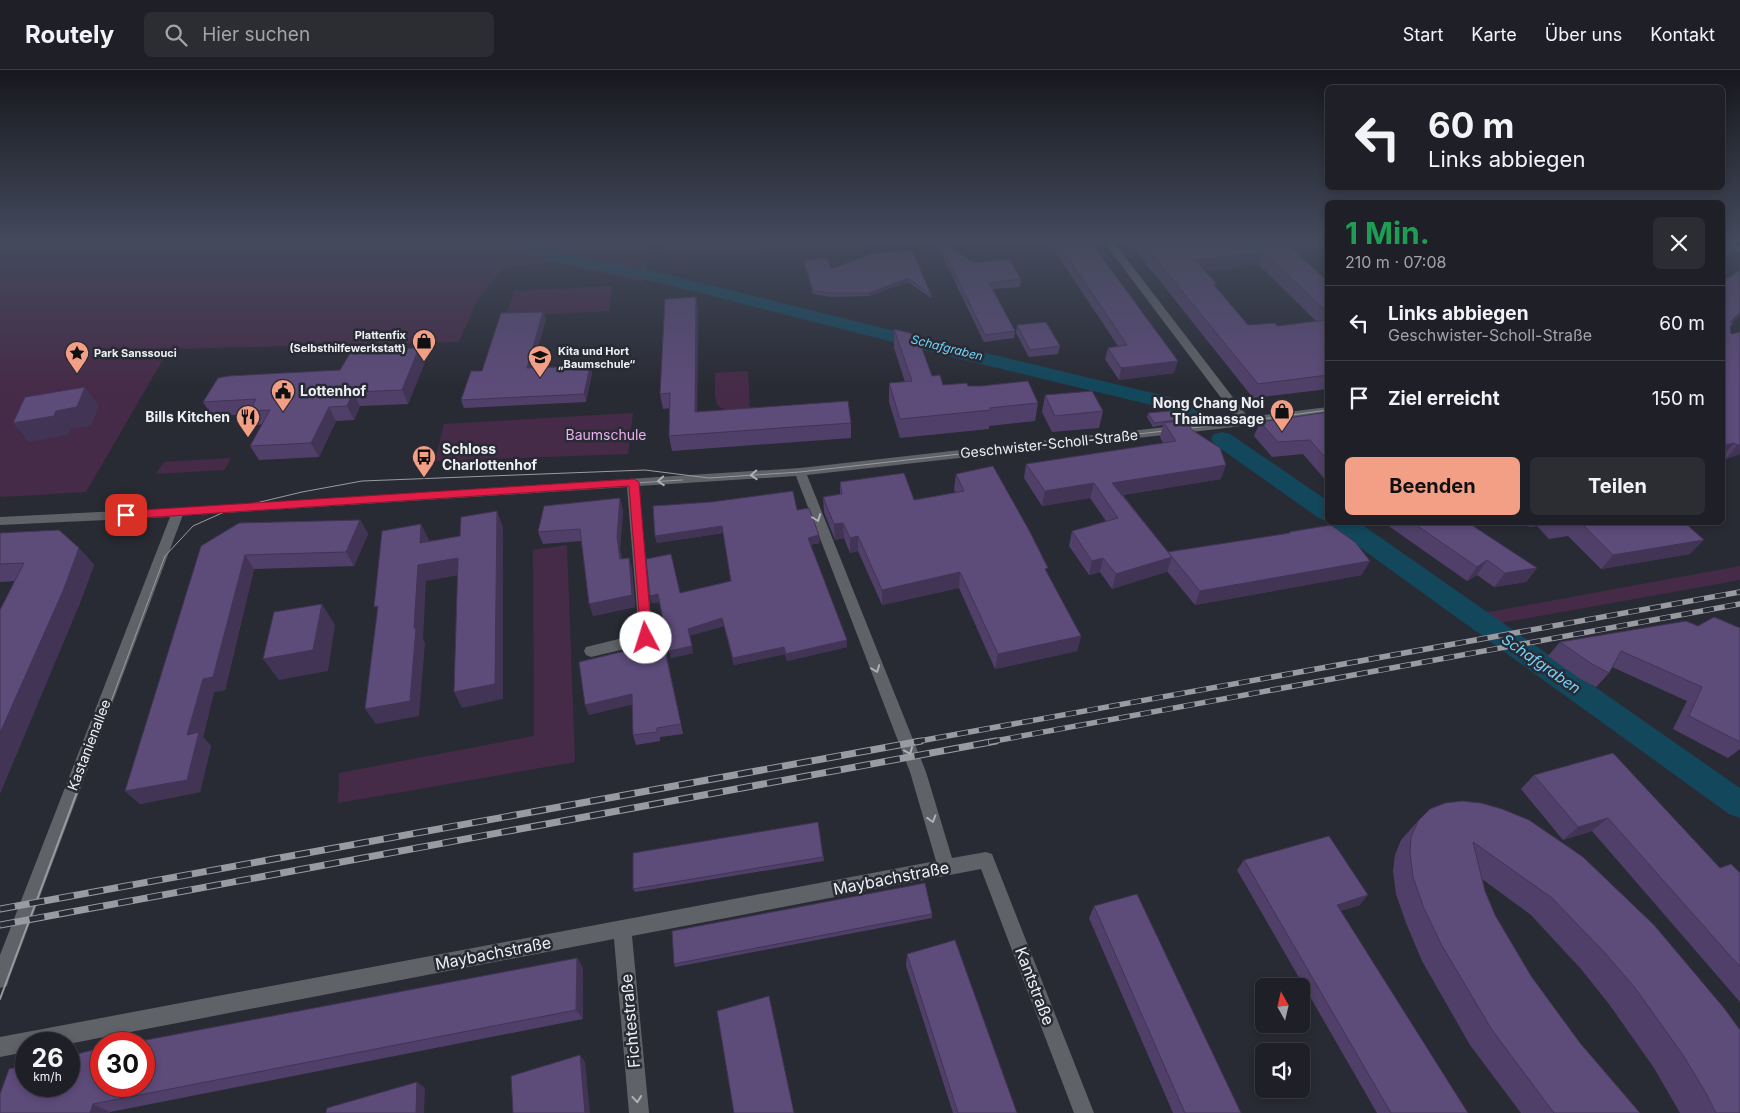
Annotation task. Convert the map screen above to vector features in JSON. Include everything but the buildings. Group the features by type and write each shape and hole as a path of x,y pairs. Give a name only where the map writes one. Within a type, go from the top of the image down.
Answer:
{"street":[{"path":"1145,290 1245,422"},
{"name":"Geschwister-Scholl-Straße","path":"0,521 178,512 800,472 1245,422 1325,410"},
{"path":"800,472 918,772 946,867"},
{"path":"591,651 646,638 634,482"},
{"name":"Kastanienallee","path":"0,979 178,512"},
{"name":"Maybachstraße","path":"0,1047 986,860"},
{"name":"Kantstraße","path":"986,860 1084,1113"},
{"name":"Fichtestraße","path":"622,929 639,1113"}],"green space":[{"name":"Park Sanssouci","path":"0,290 486,290 477,301 459,342 169,349 86,492 2,497 0,495"},
{"path":"612,290 609,311 506,316 514,291"},
{"path":"748,371 750,411 728,410 718,406 715,394 715,373"},
{"name":"Baumschule","path":"633,413 628,454 435,461 444,424"},
{"path":"231,458 224,470 156,474 164,462"},
{"path":"567,545 575,762 338,803 339,773 534,736 533,550"},
{"path":"1740,566 1740,580 1494,624 1479,614"}],"waterway":[{"name":"Schafgraben","path":"708,290 960,353 1171,403 1191,417"},
{"name":"Schafgraben","path":"1222,439 1325,511"},
{"name":"Schafgraben","path":"1345,525 1740,805"}],"tram line":[{"path":"96,742 165,556 193,526 231,509 302,492 362,481 645,470 709,478 800,472 1218,425 1325,410"},
{"path":"260,507 682,480"},
{"path":"0,999 96,741"}],"railway":[{"path":"914,742 1740,592"},
{"path":"989,742 1740,604"},
{"path":"0,909 921,741"},
{"path":"0,925 996,741"}],"place":[{"name":"Plattenfix (Selbsthilfewerkstatt)","path":"424,362"},
{"name":"Park Sanssouci","path":"77,374"},
{"name":"Kita und Hort „Baumschule“","path":"540,378"},
{"name":"Lottenhof","path":"283,412"},
{"name":"Nong Chang Noi Thaimassage","path":"1282,432"},
{"name":"Bills Kitchen","path":"248,438"},
{"name":"Schloss Charlottenhof","path":"424,478"}],"route":[{"path":"126,515 634,482 646,638"}]}
